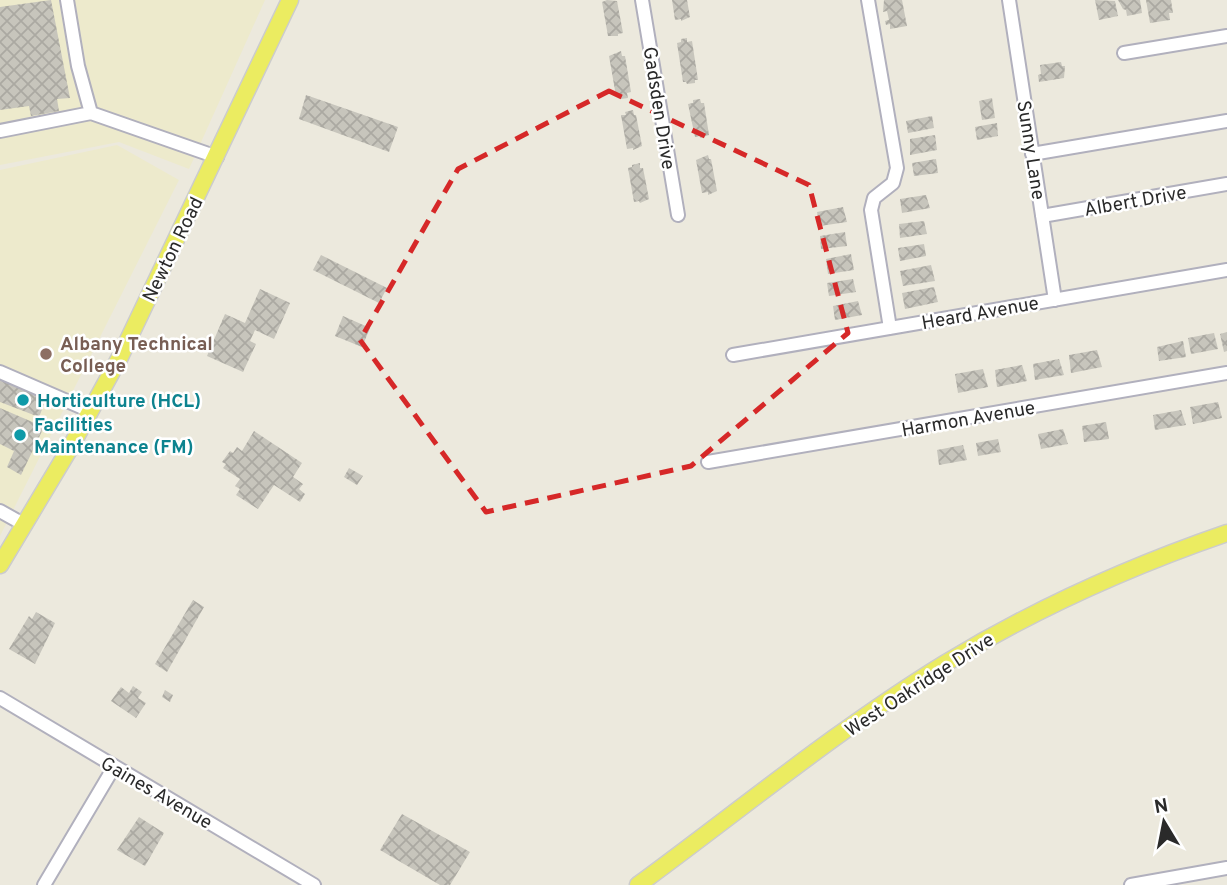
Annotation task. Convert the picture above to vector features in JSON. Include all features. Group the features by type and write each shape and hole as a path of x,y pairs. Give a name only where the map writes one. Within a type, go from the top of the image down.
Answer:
{"main road":[{"name":"Newton Road","path":"0,565 125,346 290,0"},
{"name":"West Oakridge Drive","path":"638,885 867,715 944,664 1013,624 1084,589 1159,557 1227,533"}],"street":[{"path":"67,0 78,66 91,113"},
{"name":"Gadsden Drive","path":"642,0 678,215"},
{"path":"868,0 897,168 893,183 874,198 871,210 890,328"},
{"name":"Sunny Lane","path":"1009,0 1055,300"},
{"path":"1124,53 1227,36"},
{"path":"0,131 91,113 217,156"},
{"path":"1032,155 1227,121"},
{"name":"Albert Drive","path":"1042,216 1227,184"},
{"name":"Heard Avenue","path":"733,355 1227,270"},
{"path":"0,372 90,411"},
{"name":"Harmon Avenue","path":"708,462 1227,373"},
{"path":"0,511 25,525"},
{"name":"Gaines Avenue","path":"0,698 314,885"},
{"path":"44,885 114,767"},
{"path":"1131,885 1227,867"}],"highlighted area":[{"path":"609,91 809,185 848,333 691,466 486,512 360,340 458,169"}],"shaded area":[{"path":"0,0 265,0 189,169 119,142 0,165"},
{"name":"Albany Technical College","path":"117,145 179,180 0,536 0,170"}],"building":[{"path":"51,0 70,98 57,99 59,111 31,116 29,106 0,110 0,7"},
{"path":"672,0 687,0 690,17 681,21 675,20"},
{"path":"884,0 902,0 907,26 890,29 890,24 886,25 885,21 889,20 887,11 883,12"},
{"path":"1095,0 1115,1 1118,16 1099,20"},
{"path":"1118,0 1140,0 1142,13 1127,16"},
{"path":"1146,0 1171,0 1173,13 1169,13 1170,20 1150,23"},
{"path":"617,1 623,33 618,36 608,36 602,2"},
{"path":"687,38 687,42 692,41 698,80 687,84 683,82 677,43"},
{"path":"621,51 622,56 625,56 631,92 627,93 628,98 621,99 621,95 616,96 609,56"},
{"path":"1061,62 1062,66 1065,66 1064,78 1039,82 1040,65"},
{"path":"306,95 398,127 389,152 299,119"},
{"path":"992,98 995,118 982,120 979,101"},
{"path":"700,99 701,103 704,103 709,135 700,138 695,137 688,104"},
{"path":"633,110 642,146 633,150 627,149 621,115"},
{"path":"932,116 934,128 908,133 906,121"},
{"path":"997,123 998,136 977,140 975,127"},
{"path":"935,135 937,150 910,155 910,139"},
{"path":"708,155 717,191 708,195 708,192 702,193 696,160"},
{"path":"936,159 938,173 914,176 912,163"},
{"path":"640,163 649,199 640,203 634,202 628,168"},
{"path":"926,195 930,208 902,213 900,199"},
{"path":"843,207 847,222 820,226 817,212"},
{"path":"924,221 927,234 900,238 899,224"},
{"path":"845,232 847,246 821,249 820,236"},
{"path":"924,244 926,256 900,261 898,248"},
{"path":"851,254 854,270 828,274 826,259"},
{"path":"321,255 387,288 379,303 313,270"},
{"path":"931,265 935,281 903,286 900,271"},
{"path":"853,279 856,292 829,296 827,283"},
{"path":"934,287 938,302 905,309 902,293"},
{"path":"260,289 290,303 274,339 255,330 250,341 256,344 243,372 207,356 225,314 245,323"},
{"path":"858,301 862,315 835,320 833,306"},
{"path":"343,316 370,328 362,347 335,336"},
{"path":"1227,332 1227,351 1224,352 1220,334"},
{"path":"1214,333 1218,349 1191,354 1188,338"},
{"path":"1183,341 1186,357 1159,361 1157,347"},
{"path":"1097,350 1102,367 1071,373 1069,355"},
{"path":"1059,359 1064,375 1035,380 1033,364"},
{"path":"1022,365 1027,381 997,387 995,370"},
{"path":"983,369 988,387 958,393 955,374"},
{"name":"Horticulture (HCL)","path":"0,377 47,397 39,417 0,402"},
{"path":"1218,402 1222,418 1193,424 1190,407"},
{"name":"Facilities Maintenance (FM)","path":"0,408 44,427 21,475 7,467 14,451 0,444"},
{"path":"1181,410 1186,425 1155,430 1153,415"},
{"path":"1106,422 1109,439 1084,442 1082,426"},
{"path":"1063,429 1068,444 1041,449 1038,434"},
{"path":"254,431 302,463 293,477 303,484 299,489 305,494 300,502 274,485 258,509 236,495 240,489 235,486 240,479 223,468 226,464 222,462 230,451 233,453 237,447 242,451"},
{"path":"998,439 1001,452 978,456 976,443"},
{"path":"963,445 967,460 939,465 937,450"},
{"path":"349,468 363,476 357,485 344,477"},
{"path":"193,600 204,607 167,672 155,664"},
{"path":"36,612 55,623 35,664 9,649 29,616 32,619"},
{"path":"133,686 142,692 138,698 146,703 136,718 111,701 121,687 129,693"},
{"path":"165,690 173,695 170,702 162,697"},
{"path":"402,814 470,852 450,885 440,885 380,850"},
{"path":"139,817 164,833 145,866 117,850"}],"place":[{"name":"Albany Technical College","path":"46,354"},
{"name":"Horticulture (HCL)","path":"23,400"},
{"name":"Facilities Maintenance (FM)","path":"20,435"}]}
